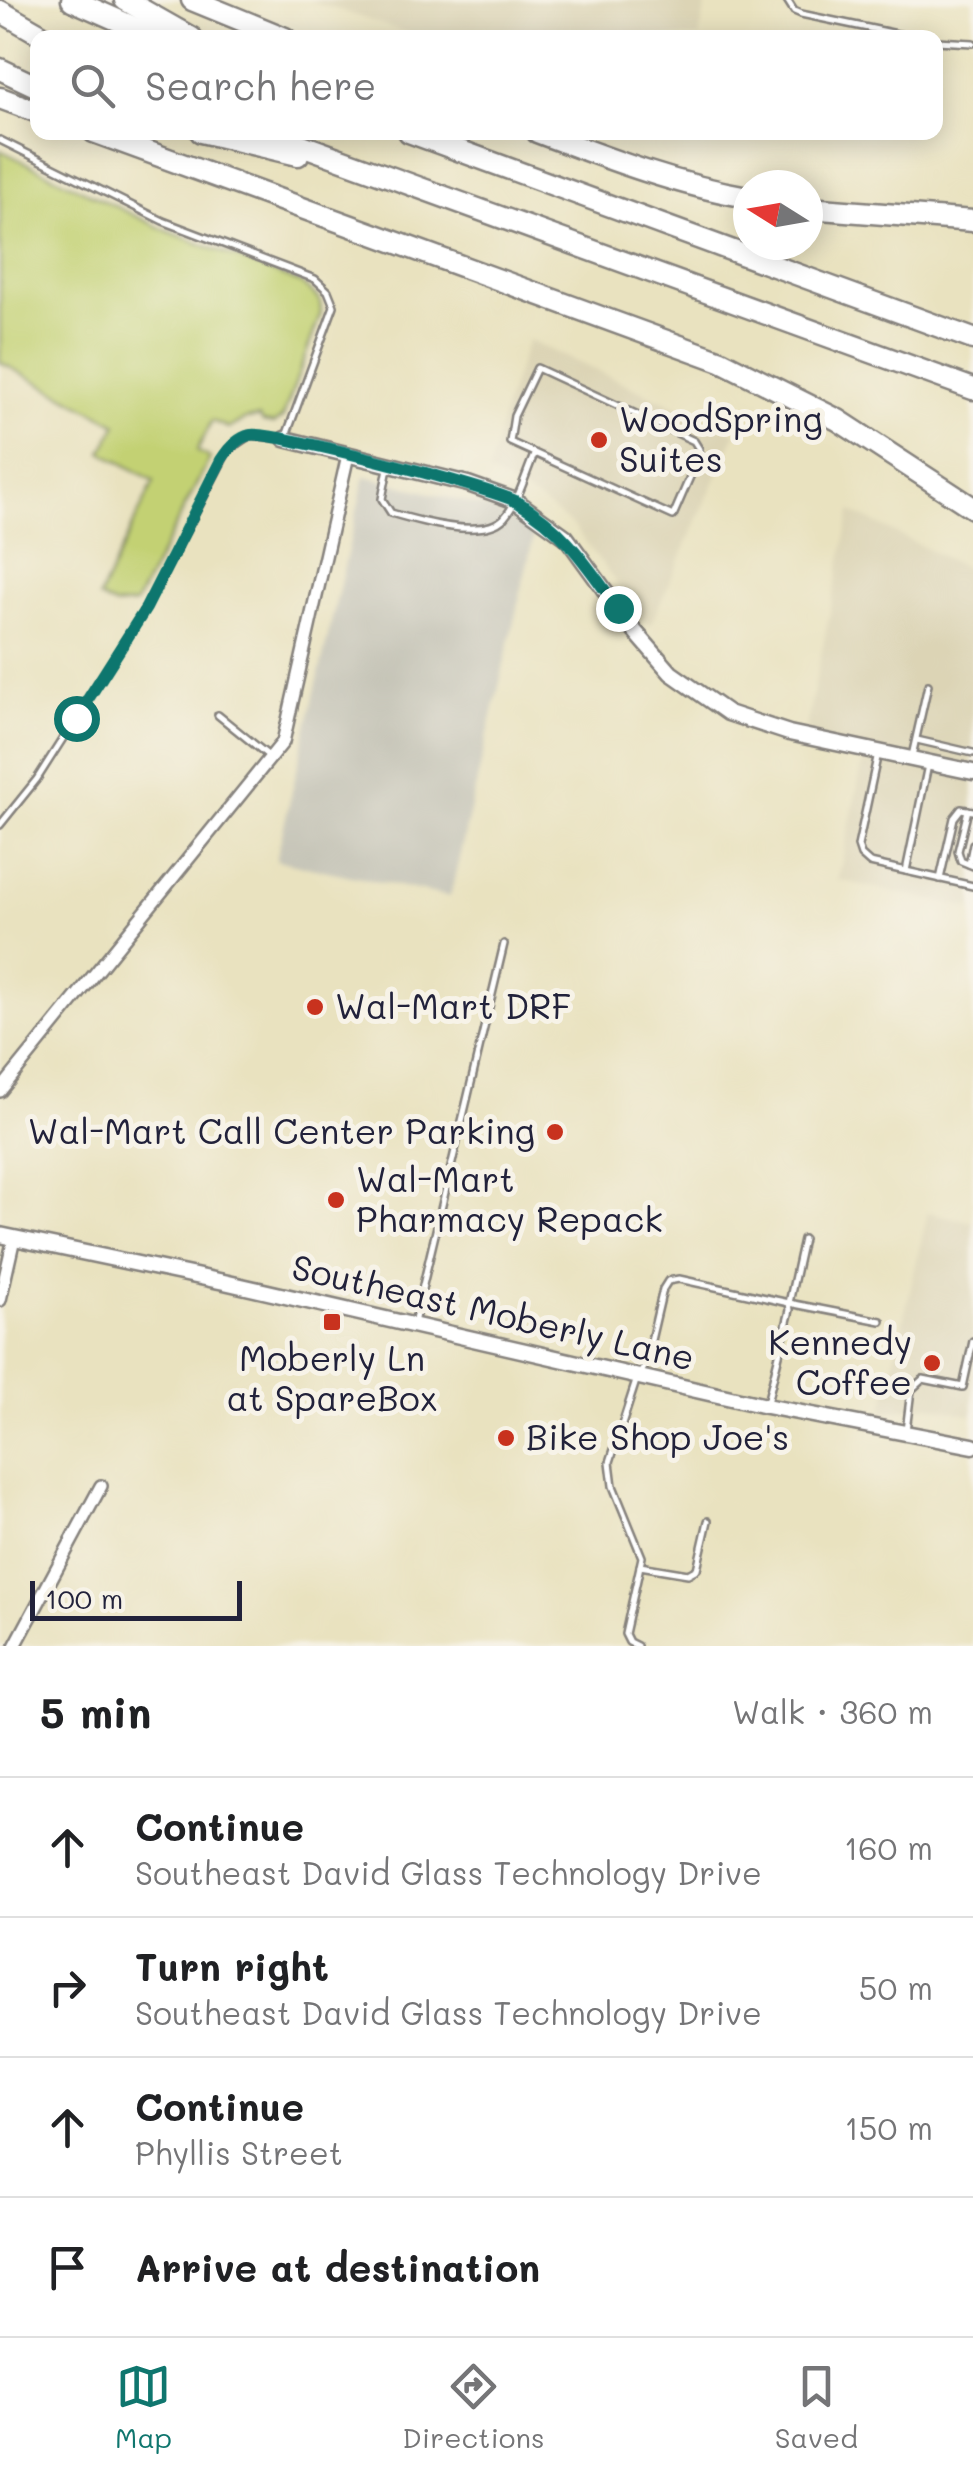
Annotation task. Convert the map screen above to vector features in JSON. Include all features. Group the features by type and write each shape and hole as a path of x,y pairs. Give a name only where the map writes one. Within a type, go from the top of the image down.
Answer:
{"highway":[{"path":"72,0 140,30"},
{"path":"125,0 178,30"},
{"path":"192,0 265,30"},
{"path":"0,10 34,30"},
{"path":"0,69 30,83"},
{"path":"0,98 30,109"},
{"path":"116,140 721,361 838,420 973,508"},
{"path":"238,140 354,165"},
{"path":"287,140 973,389"},
{"path":"432,140 973,339"},
{"path":"559,140 634,167 733,195"},
{"path":"823,209 973,221"}],"street":[{"path":"285,439 468,484 516,500 566,537 633,630 671,673 728,713 789,733 973,772"},
{"path":"0,1091 272,759 289,723 348,455"},
{"path":"0,1300 7,1237"},
{"name":"Southeast Moberly Lane","path":"7,1237 636,1378 973,1446"},
{"path":"15,1646 101,1486"}],"lane":[{"path":"787,0 794,11 802,14 878,30"},
{"path":"943,42 973,42"},
{"path":"0,140 163,221 323,284 333,299 332,317 285,439 250,435 228,450 146,608 37,779 0,826"},
{"path":"537,368 694,442 699,449 672,516 534,455 510,442 510,432 537,368"},
{"path":"389,466 382,499 385,507 402,516 484,530 502,520 516,500 534,455"},
{"path":"912,759 928,685"},
{"path":"218,715 272,759"},
{"path":"916,740 973,753"},
{"path":"878,752 858,850 870,863 973,886"},
{"path":"906,871 928,762"},
{"path":"940,878 954,818 961,809 970,810 958,851 961,861 971,865 973,844"},
{"path":"413,1326 504,944"},
{"path":"766,1406 802,1239"},
{"path":"637,1646 624,1634 642,1557 613,1486 610,1462 636,1378 645,1366 668,1281 679,1278 881,1321"},
{"path":"906,1431 910,1390 923,1379 963,1388 973,1342"},
{"path":"640,1566 688,1574 697,1569 708,1521"}],"shaded area":[{"path":"308,0 707,0 701,30 399,30"},
{"path":"528,340 736,433 650,626 573,526 540,501 489,473 505,406"},
{"path":"365,476 492,509 534,535 450,897 276,860"},
{"path":"851,511 973,572 973,909 838,880 863,762 802,747"},
{"path":"928,1212 973,1222 973,1416 929,1405 882,1413"}],"green space":[{"path":"0,150 165,230 301,283 320,300 321,313 283,417 274,424 259,417 246,419 229,428 212,421 197,451 210,458 135,604 115,606 99,598 154,481 102,452 117,424 0,362"}],"place":[{"name":"WoodSpring Suites","path":"599,440"},
{"name":"Wal-Mart DRF","path":"315,1007"},
{"name":"Wal-Mart Call Center Parking","path":"555,1132"},
{"name":"Wal-Mart Pharmacy Repack","path":"336,1200"},
{"name":"Moberly Ln at SpareBox","path":"332,1322"},
{"name":"Kennedy Coffee","path":"932,1363"},
{"name":"Bike Shop Joe's","path":"506,1438"}],"route":[{"path":"76,718 146,608 221,460 233,445 250,435 304,442 516,500 566,537 618,608"}]}
